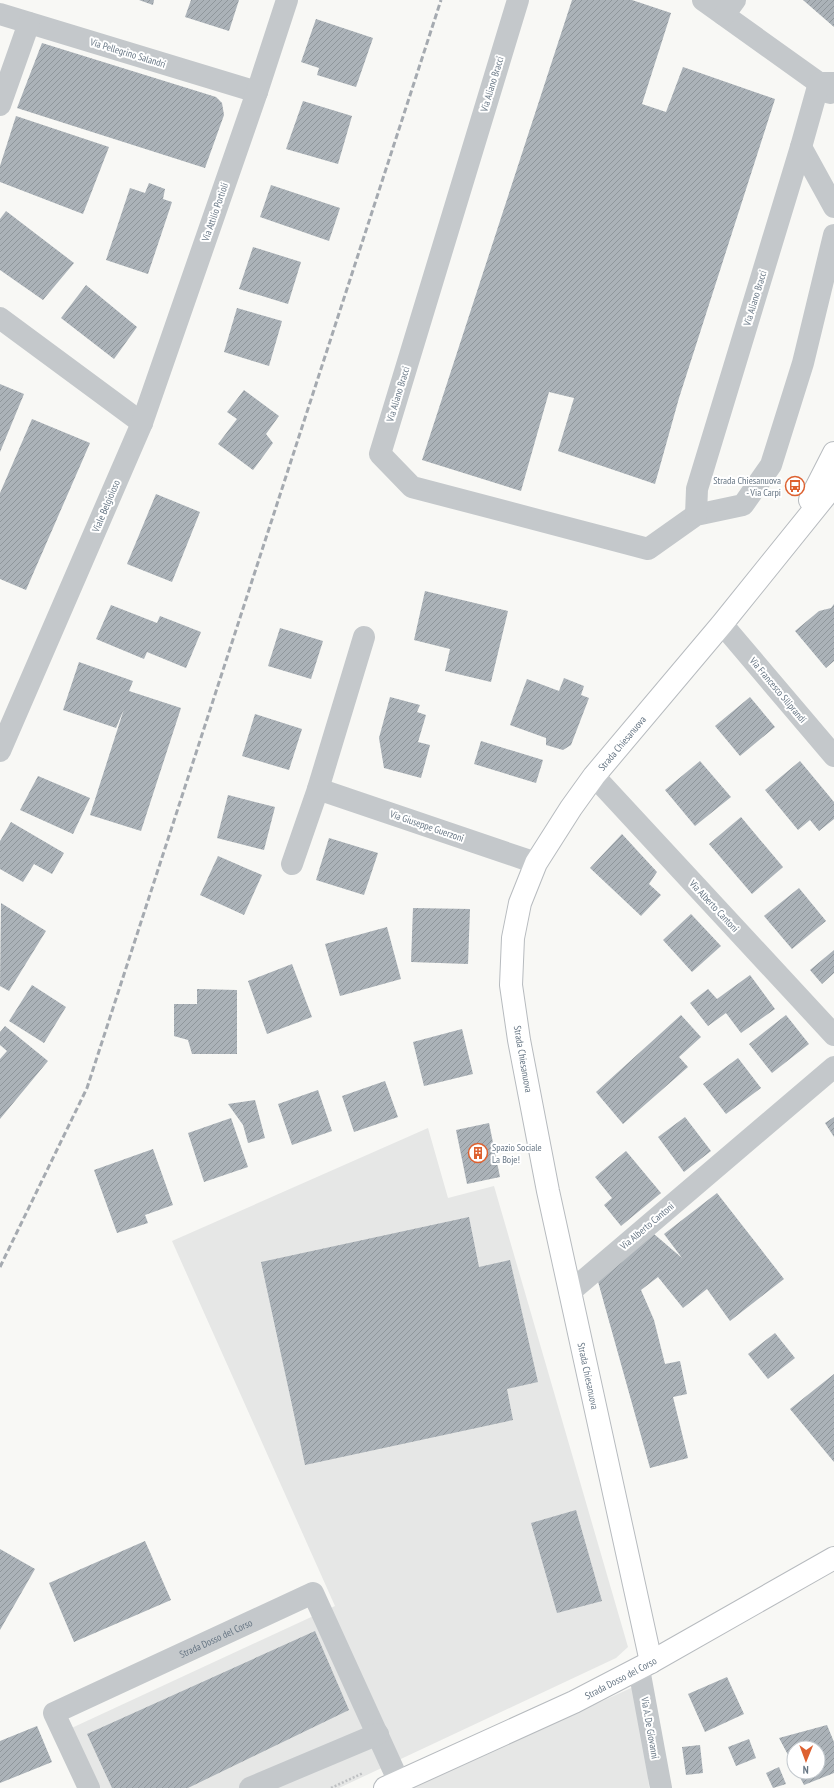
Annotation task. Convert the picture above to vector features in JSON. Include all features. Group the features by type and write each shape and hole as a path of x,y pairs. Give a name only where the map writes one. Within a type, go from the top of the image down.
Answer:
{"main road":[{"name":"Strada Chiesanuova","path":"645,1665 520,1047 511,985 513,938 520,903 536,863 571,808 594,776 722,624 793,535 832,469"},
{"name":"Strada Dosso del Corso","path":"392,1785 574,1702 645,1665 834,1558"}],"street":[{"name":"Via Attilio Portioli","path":"142,423 257,92 287,0"},
{"name":"Via Aliano Bracci","path":"518,0 380,454 412,487 648,549 696,515 744,505 771,465 803,363 834,235"},
{"path":"703,0 730,7 829,87"},
{"name":"Via Pellegrino Salandri","path":"0,14 257,92"},
{"path":"0,105 29,23"},
{"name":"Via Aliano Bracci","path":"696,515 697,489 801,147 829,87"},
{"path":"801,147 834,207"},
{"path":"0,318 142,423"},
{"name":"Viale Belgioioso","path":"0,751 142,423"},
{"name":"Via Francesco Siliprandi","path":"722,624 834,756"},
{"path":"292,864 318,789 364,637"},
{"name":"Via Alberto Cantoni","path":"594,776 834,1035"},
{"name":"Via Giuseppe Guerzoni","path":"318,789 536,863"},
{"name":"Via Alberto Cantoni","path":"570,1292 834,1067"},
{"name":"Strada Dosso del Corso","path":"89,1788 54,1713 313,1593 378,1734 392,1785"},
{"name":"Via A. De Giovanni","path":"645,1665 661,1788"},
{"path":"250,1788 378,1734"}],"shaded area":[{"path":"428,1128 448,1198 494,1186 628,1647 616,1658 339,1788 98,1788 63,1732 335,1606 172,1241"},
{"path":"642,1683 649,1788 411,1788"}],"building":[{"path":"139,0 154,0 153,5"},
{"path":"191,0 239,0 229,31 185,17"},
{"path":"572,0 632,0 671,13 642,104 666,112 683,67 775,99 679,398 655,484 558,451 574,398 549,392 521,491 422,460"},
{"path":"803,0 834,0 834,27"},
{"path":"316,19 373,38 356,87 317,75 319,68 301,62"},
{"path":"42,43 216,97 222,103 224,115 205,168 17,108"},
{"path":"303,101 352,116 338,164 286,149"},
{"path":"16,116 109,147 83,214 0,182 0,166"},
{"path":"149,183 165,189 163,199 172,202 148,274 106,260 130,188 145,193"},
{"path":"271,185 340,208 329,241 260,217"},
{"path":"6,211 74,263 43,300 0,270 0,219"},
{"path":"253,247 301,262 288,304 239,289"},
{"path":"86,285 137,327 114,359 61,318"},
{"path":"237,308 282,321 269,366 224,352"},
{"path":"0,384 24,394 0,452"},
{"path":"244,390 279,416 266,434 273,443 253,470 218,444 237,419 227,412"},
{"path":"32,419 90,443 26,590 0,579 0,493"},
{"path":"156,494 200,512 172,582 127,564"},
{"path":"425,591 508,611 491,682 445,671 450,649 414,640"},
{"path":"834,604 834,661 826,668 795,631 819,611 831,608"},
{"path":"111,605 157,623 160,616 201,632 186,668 147,652 144,659 96,639"},
{"path":"280,628 323,641 311,679 268,666"},
{"path":"79,662 133,681 129,691 181,708 141,831 90,815 124,709 116,728 63,710"},
{"path":"564,678 584,686 581,695 589,698 571,745 563,750 546,745 546,738 510,725 527,679 559,691"},
{"path":"390,697 420,705 417,712 426,715 418,742 430,745 421,778 384,768 379,738"},
{"path":"750,697 775,727 740,756 715,726"},
{"path":"255,714 302,729 289,770 242,756"},
{"path":"481,741 543,760 536,783 474,764"},
{"path":"700,761 731,797 695,826 665,790"},
{"path":"800,761 834,802 834,819 819,831 810,820 798,830 765,790"},
{"path":"38,776 90,798 73,834 20,810"},
{"path":"228,795 275,807 264,850 217,838"},
{"path":"741,817 783,867 752,894 709,844"},
{"path":"11,822 64,853 52,874 34,864 23,882 0,869 0,841"},
{"path":"622,834 657,872 649,884 661,895 641,916 590,868"},
{"path":"329,838 378,853 364,895 316,880"},
{"path":"218,856 262,875 244,915 200,895"},
{"path":"799,888 826,921 792,949 764,916"},
{"path":"1,903 46,931 9,991 0,986"},
{"path":"413,908 470,909 468,964 411,962"},
{"path":"691,914 721,946 692,972 663,940"},
{"path":"387,927 401,979 340,996 325,944"},
{"path":"834,950 834,973 822,984 810,970"},
{"path":"292,964 312,1017 267,1034 248,981"},
{"path":"750,975 775,1009 741,1033 726,1013 708,1026 690,1003 708,989 717,999"},
{"path":"32,985 66,1007 44,1043 9,1021"},
{"path":"197,989 237,990 237,1054 192,1054 188,1040 174,1036 174,1004 197,1004"},
{"path":"681,1015 701,1037 679,1057 688,1067 623,1124 596,1092"},
{"path":"786,1015 809,1044 772,1073 749,1044"},
{"path":"5,1026 48,1061 0,1119 0,1059 7,1051 0,1045 0,1032"},
{"path":"462,1029 473,1074 424,1086 413,1042"},
{"path":"738,1058 761,1088 726,1114 703,1084"},
{"path":"385,1081 398,1117 354,1132 342,1096"},
{"path":"318,1090 332,1131 292,1145 278,1104"},
{"path":"255,1100 265,1138 248,1143 243,1125 228,1104"},
{"path":"685,1117 711,1151 684,1172 658,1137"},
{"path":"834,1117 834,1137 825,1123"},
{"path":"231,1118 248,1167 204,1182 188,1133"},
{"name":"Spazio Sociale La Boje!","path":"489,1123 500,1177 467,1184 456,1130"},
{"path":"153,1149 173,1205 145,1215 148,1223 117,1233 94,1170"},
{"path":"626,1151 661,1193 621,1226 604,1205 612,1198 595,1177"},
{"path":"717,1193 784,1279 730,1321 707,1289 683,1308 658,1277 641,1290 654,1320 665,1364 680,1361 687,1394 673,1397 688,1458 650,1468 597,1278 654,1234 682,1258 664,1234"},
{"path":"469,1217 479,1267 510,1260 538,1382 507,1389 513,1420 305,1465 261,1262"},
{"path":"775,1333 795,1358 768,1379 748,1354"},
{"path":"834,1374 834,1462 790,1409"},
{"path":"576,1510 602,1601 557,1613 531,1523"},
{"path":"145,1541 171,1600 74,1642 49,1583"},
{"path":"0,1549 35,1569 0,1630"},
{"path":"315,1631 349,1710 188,1788 112,1788 87,1734"},
{"path":"727,1677 744,1714 705,1732 688,1694"},
{"path":"827,1725 834,1742 834,1773 826,1776 826,1740 786,1740 786,1751 779,1738"},
{"path":"37,1726 52,1762 0,1783 0,1741"},
{"path":"749,1739 756,1758 736,1766 728,1747"},
{"path":"700,1745 703,1773 686,1775 682,1747"},
{"path":"779,1767 786,1784 773,1788 766,1773"},
{"path":"801,1780 816,1780 804,1785"}],"railway":[{"path":"0,1267 87,1088 441,0"}],"place":[{"name":"Strada Chiesanuova - Via Carpi","path":"795,486"},
{"name":"Spazio Sociale La Boje!","path":"478,1153"}]}
